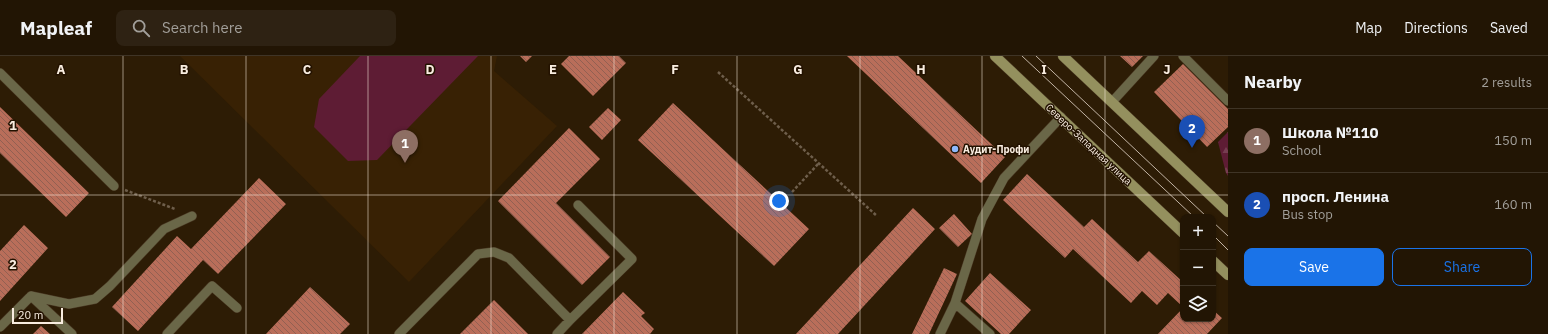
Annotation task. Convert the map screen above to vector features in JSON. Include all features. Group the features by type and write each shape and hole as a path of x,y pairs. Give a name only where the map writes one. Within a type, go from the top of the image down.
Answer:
{"main road":[{"name":"Северо-Западная улица","path":"995,56 1180,230"},
{"path":"1063,56 1228,212"},
{"path":"1216,264 1228,276"}],"lane":[{"path":"1112,102 1154,56"},
{"path":"1182,56 1228,101"},
{"path":"0,73 114,186"},
{"path":"940,334 955,303 982,219 1004,178 1061,117"},
{"path":"557,334 632,259 578,205"},
{"path":"31,296 69,304 95,299 110,286 164,229 192,216"},
{"path":"399,334 478,254 494,252 509,258 570,320"},
{"path":"167,334 212,286 237,308"},
{"path":"0,328 31,296"},
{"path":"31,296 72,334"},
{"path":"955,303 990,334"}],"path":[{"path":"718,72 877,216"},
{"path":"792,192 819,163"},
{"path":"114,186 192,216"}],"shaded area":[{"path":"180,56 497,56 494,71 557,126 409,282"}],"green space":[{"path":"360,56 478,56 377,160 348,161 314,127 319,99"},
{"path":"1228,132 1228,176 1218,142"}],"building":[{"path":"520,56 532,56 526,62"},
{"path":"569,56 619,56 626,63 593,96 561,64"},
{"path":"847,56 898,56 1005,157 981,183"},
{"path":"1120,56 1143,56 1132,67"},
{"path":"1183,64 1228,109 1228,127 1207,147 1154,92"},
{"path":"673,103 809,229 774,266 638,140"},
{"path":"0,107 89,193 66,217 0,153"},
{"path":"608,108 621,120 602,140 589,127"},
{"path":"569,128 600,159 556,203 610,257 582,285 498,201"},
{"path":"1027,174 1084,227 1092,219 1138,262 1149,251 1180,279 1180,304 1168,293 1157,305 1142,291 1131,303 1073,249 1065,258 1003,200"},
{"path":"259,178 286,204 218,274 203,260 138,331 112,307 177,236 191,249"},
{"path":"913,208 935,229 838,334 796,334"},
{"path":"954,214 972,234 958,247 939,228"},
{"path":"24,225 48,248 0,301 0,251"},
{"path":"944,268 957,274 929,334 912,334"},
{"path":"990,273 1031,310 1009,334 1001,334 965,301"},
{"path":"310,287 350,324 340,334 266,334"},
{"path":"623,292 645,313 641,316 654,329 650,334 582,334"},
{"path":"494,300 528,334 460,334"},
{"path":"1180,311 1180,322 1216,322 1216,313 1222,318 1207,334 1158,334"},
{"path":"41,326 50,334 33,334"}],"tram line":[{"path":"1022,56 1191,214"},
{"path":"1036,56 1204,214"},
{"path":"1216,225 1228,236"},
{"path":"1216,238 1228,250"}],"place":[{"name":"просп. Ленина","path":"1192,148"},
{"name":"Аудит-Профи","path":"955,149"},
{"name":"Школа №110","path":"405,163"}]}
